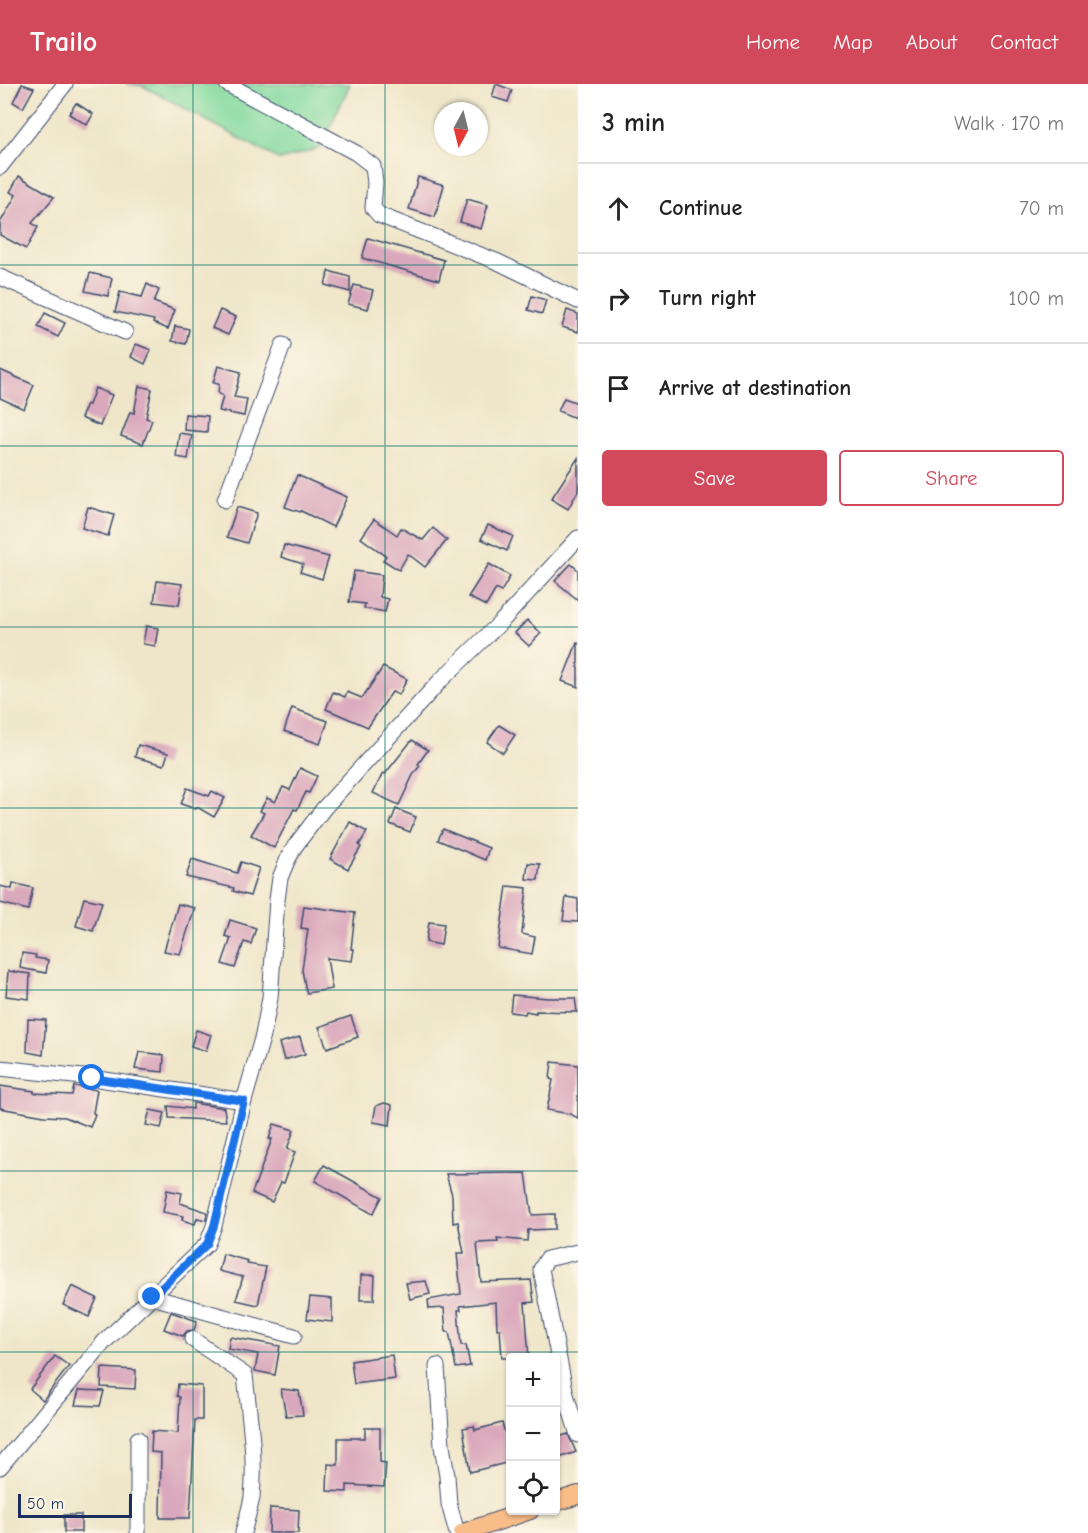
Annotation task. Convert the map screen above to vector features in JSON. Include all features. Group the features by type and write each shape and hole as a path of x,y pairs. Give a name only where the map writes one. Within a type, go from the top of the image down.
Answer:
{"main road":[{"path":"560,1500 578,1495"},
{"path":"463,1533 506,1526 522,1515"}],"street":[{"path":"0,167 65,84"},
{"path":"227,84 356,153 373,166 375,183 373,208 379,215 498,262 578,301"},
{"path":"0,277 125,332"},
{"path":"225,500 283,345"},
{"path":"0,1467 104,1342 207,1244 214,1226 244,1101 263,1035 270,998 280,878 295,846 332,799 441,680 501,622 578,538"},
{"path":"0,1068 92,1078 244,1101"},
{"path":"577,1252 547,1259 541,1269 566,1395 578,1435"},
{"path":"152,1297 294,1336"},
{"path":"192,1339 244,1375 253,1472 252,1499 243,1533"},
{"path":"437,1366 442,1446 449,1504 457,1533"},
{"path":"138,1439 138,1533"}],"green space":[{"path":"126,84 350,84 320,148 280,160 143,86"}],"building":[{"path":"22,84 34,88 23,108 13,102"},
{"path":"496,84 512,90 508,102 492,97"},
{"path":"76,103 93,114 87,125 69,114"},
{"path":"19,176 54,197 32,223 38,227 26,249 0,235 0,223 16,195 10,192"},
{"path":"418,177 444,185 435,217 409,209"},
{"path":"467,199 488,205 481,229 460,222"},
{"path":"368,238 444,260 439,280 362,258"},
{"path":"329,271 350,277 350,292 325,285"},
{"path":"90,273 112,278 108,296 85,291"},
{"path":"147,284 159,290 154,302 175,310 168,329 153,323 154,320 115,312 120,292 142,297"},
{"path":"354,285 373,290 368,309 348,304"},
{"path":"532,296 546,300 542,314 528,310"},
{"path":"220,310 236,317 228,335 212,328"},
{"path":"567,310 578,314 578,332 562,327"},
{"path":"45,313 65,323 58,337 38,327"},
{"path":"175,326 189,329 186,344 172,341"},
{"path":"136,344 151,350 145,364 131,357"},
{"path":"218,366 241,372 234,397 247,399 244,416 219,411 223,396 218,393 219,384 213,383"},
{"path":"0,370 34,385 24,409 0,398"},
{"path":"139,386 152,389 146,418 152,420 143,444 121,436 130,412 134,413"},
{"path":"95,388 112,395 100,426 81,418"},
{"path":"564,398 578,403 578,419 558,411"},
{"path":"185,414 208,416 207,432 184,430"},
{"path":"179,433 192,435 188,459 176,457"},
{"path":"578,458 578,491 568,509 551,499"},
{"path":"297,475 347,497 333,527 301,511 285,507"},
{"path":"88,507 114,515 108,536 82,528"},
{"path":"237,507 257,513 247,543 227,537"},
{"path":"374,519 397,535 401,528 423,540 433,528 447,540 425,567 408,554 399,570 383,560 386,556 361,538"},
{"path":"488,525 513,536 507,551 481,539"},
{"path":"284,545 329,557 322,579 300,572 303,564 281,557"},
{"path":"489,564 510,576 501,592 496,589 486,606 468,597"},
{"path":"571,564 578,570 578,600 555,581"},
{"path":"354,571 382,575 380,597 388,599 385,612 364,608 365,604 349,602"},
{"path":"157,581 182,584 179,605 154,602"},
{"path":"527,620 541,633 529,646 515,633"},
{"path":"146,626 158,628 155,646 143,644"},
{"path":"578,643 578,687 562,681"},
{"path":"383,667 407,679 399,695 392,692 368,727 326,709 333,692 345,697 347,692 362,698"},
{"path":"292,708 328,721 320,744 284,731"},
{"path":"499,725 515,735 503,753 487,742"},
{"path":"412,740 428,750 418,764 420,766 414,773 399,805 373,793 383,773 385,774"},
{"path":"138,745 168,753 164,765 135,757"},
{"path":"300,768 317,776 309,793 306,792 297,810 294,809 274,848 251,835 264,813 260,811 267,798 275,802 283,787 290,790"},
{"path":"187,788 209,796 212,791 225,798 214,817 197,807 196,809 181,804"},
{"path":"396,809 416,817 410,832 390,824"},
{"path":"350,822 367,832 348,869 330,859"},
{"path":"443,829 489,848 485,860 438,840"},
{"path":"192,859 237,873 241,862 259,868 250,896 233,891 234,888 186,877"},
{"path":"528,863 540,864 538,880 526,879"},
{"path":"13,883 33,888 28,910 0,903 0,886 12,889"},
{"path":"507,886 527,888 522,934 535,937 532,954 498,948"},
{"path":"566,897 578,899 578,922 563,921"},
{"path":"84,898 102,902 93,931 76,926"},
{"path":"178,904 195,908 180,954 164,951"},
{"path":"304,906 355,913 352,961 327,958 332,989 307,993 302,970 308,929 301,928"},
{"path":"230,920 256,928 251,944 244,942 235,968 222,964 231,938 225,936"},
{"path":"429,922 444,924 441,945 426,942"},
{"path":"22,953 48,960 46,973 20,968"},
{"path":"8,971 30,974 29,999 6,996"},
{"path":"512,995 575,998 577,1012 536,1011 536,1013 526,1011 525,1014 510,1012"},
{"path":"351,1016 358,1037 327,1048 319,1027"},
{"path":"28,1019 46,1020 43,1055 27,1052"},
{"path":"196,1030 211,1035 206,1051 191,1046"},
{"path":"300,1037 305,1054 284,1060 279,1043"},
{"path":"139,1052 164,1055 163,1072 135,1069"},
{"path":"552,1062 578,1065 578,1118 570,1114 547,1110 553,1080 550,1079"},
{"path":"0,1086 34,1091 34,1093 72,1095 74,1086 97,1090 93,1113 95,1114 90,1127 65,1117 44,1116 0,1108"},
{"path":"193,1103 224,1108 226,1121 169,1118 168,1106 193,1109"},
{"path":"384,1103 392,1105 390,1125 373,1122 376,1106"},
{"path":"150,1110 165,1113 161,1128 146,1125"},
{"path":"274,1124 294,1130 287,1149 295,1152 284,1183 281,1182 272,1202 252,1193 272,1139 269,1139"},
{"path":"324,1165 382,1197 373,1214 315,1181"},
{"path":"526,1173 532,1215 555,1214 555,1229 528,1230 527,1241 497,1238 498,1242 477,1243 481,1282 531,1280 534,1302 525,1303 529,1353 506,1353 506,1358 502,1358 500,1329 497,1329 496,1302 460,1306 461,1310 458,1310 461,1345 466,1345 470,1366 456,1368 449,1332 446,1332 444,1308 429,1309 428,1300 461,1294 457,1253 464,1253 458,1222 453,1223 452,1195 446,1174"},
{"path":"167,1190 182,1193 180,1203 207,1212 206,1220 197,1218 195,1224 182,1220 183,1216 163,1212"},
{"path":"223,1254 248,1261 247,1264 266,1267 258,1305 236,1300 243,1277 219,1271"},
{"path":"361,1275 375,1275 374,1300 360,1300"},
{"path":"426,1281 430,1294 410,1299 406,1283"},
{"path":"72,1286 97,1298 89,1317 63,1305"},
{"path":"310,1297 332,1299 332,1322 307,1319"},
{"path":"171,1312 197,1321 194,1330 187,1331 183,1336 164,1329"},
{"path":"230,1337 280,1346 275,1375 255,1371 258,1354 228,1349"},
{"path":"392,1355 395,1379 354,1384 351,1361"},
{"path":"55,1356 69,1366 43,1400 30,1389"},
{"path":"102,1368 136,1370 135,1389 101,1387"},
{"path":"178,1384 202,1386 202,1420 195,1420 190,1518 160,1518 161,1453 151,1452 152,1431 178,1433 180,1397 177,1396"},
{"path":"281,1389 299,1391 303,1415 286,1416"},
{"path":"79,1390 104,1391 100,1406 75,1405"},
{"path":"502,1423 506,1436 506,1463 470,1472 463,1428 474,1426 475,1430"},
{"path":"365,1428 380,1428 380,1462 386,1463 384,1487 347,1485 347,1492 327,1491 328,1464 338,1465 338,1438 365,1438"},
{"path":"568,1434 576,1452 560,1458 560,1436"},
{"path":"270,1508 299,1510 298,1533 269,1533"},
{"path":"64,1515 81,1515 81,1532 64,1532"}],"route":[{"path":"92,1078 244,1101 214,1226 207,1244 152,1297"}]}
